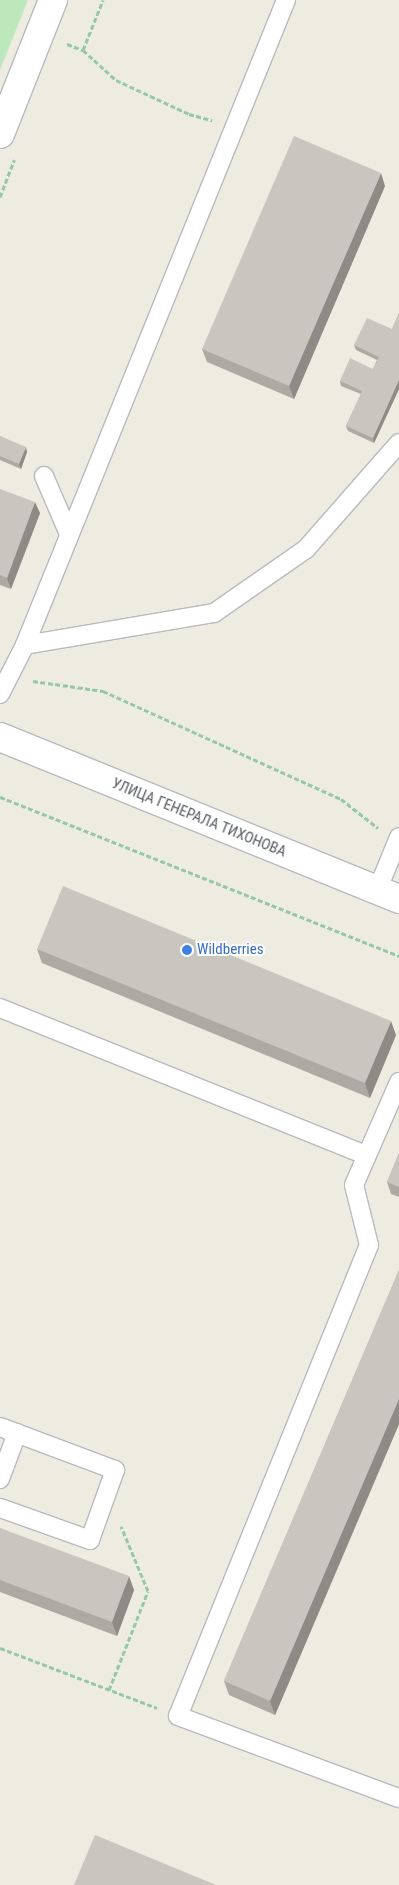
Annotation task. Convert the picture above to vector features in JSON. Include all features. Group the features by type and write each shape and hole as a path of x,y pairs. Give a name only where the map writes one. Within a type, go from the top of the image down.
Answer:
{"main road":[{"path":"0,134 53,0"},
{"name":"УЛИЦА ГЕНЕРАЛА ТИХОНОВА","path":"0,737 388,895"}],"lane":[{"path":"0,694 25,644 286,0"},
{"path":"25,644 214,613 306,549 399,443"},
{"path":"44,476 69,534"},
{"path":"388,895 398,839"},
{"path":"0,1008 366,1155"},
{"path":"399,1082 354,1185 369,1245 178,1716 399,1798"},
{"path":"0,1426 115,1470 90,1540 0,1508"},
{"path":"0,1479 17,1433"}],"path":[{"path":"83,50 116,80 232,131"},
{"path":"8,677 103,691 341,799 398,839"},
{"path":"0,797 399,956"},
{"path":"107,1493 148,1591 109,1690"},
{"path":"0,1648 178,1716"}],"green space":[{"path":"0,0 28,0 0,70"}],"building":[{"path":"294,136 381,173 289,386 202,349"},
{"path":"399,313 399,380 373,438 346,426 362,391 340,381 350,358 373,369 379,357 354,345 367,318 392,329"},
{"path":"0,436 26,447 19,464 0,456"},
{"path":"0,489 35,502 7,578 0,575"},
{"path":"63,886 391,1021 365,1083 37,949"},
{"path":"399,1153 399,1187 387,1182"},
{"path":"399,1270 399,1399 270,1701 224,1681"},
{"path":"0,1528 129,1576 112,1622 0,1580"},
{"path":"95,1835 216,1885 74,1885"}],"place":[{"name":"Wildberries","path":"187,950"}]}
